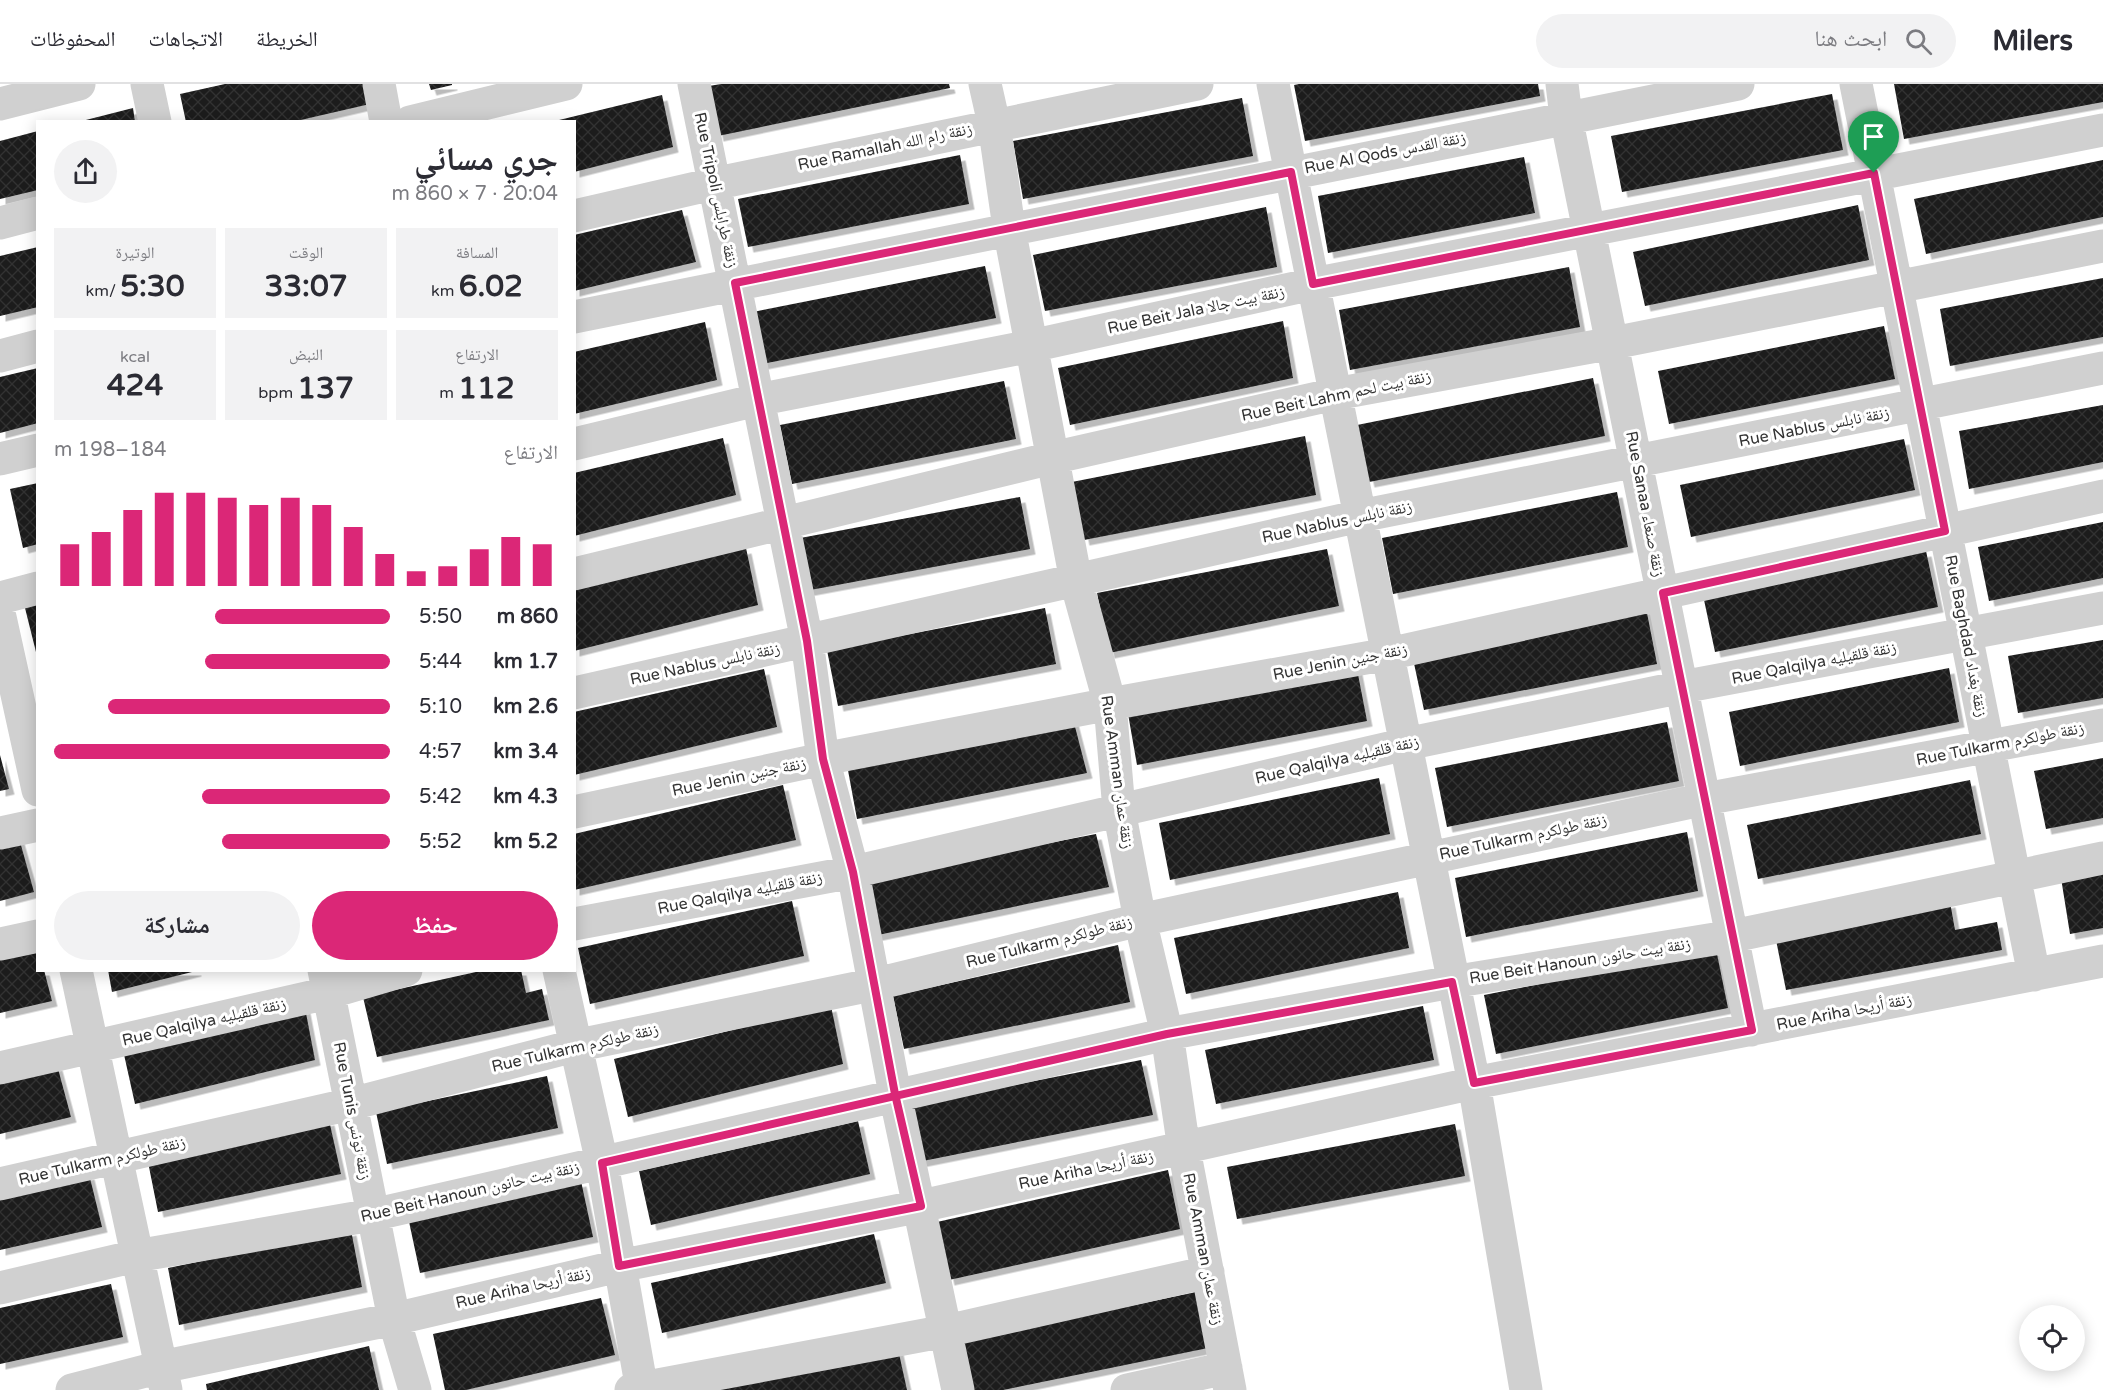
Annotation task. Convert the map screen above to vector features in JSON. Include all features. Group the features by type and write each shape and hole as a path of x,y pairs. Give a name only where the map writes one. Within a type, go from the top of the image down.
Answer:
{"street":[{"path":"0,104 79,84"},
{"path":"147,84 155,120"},
{"path":"379,84 387,120"},
{"path":"419,120 566,84"},
{"name":"Rue Tripoli زنقة طرابلس","path":"694,84 807,641 823,759 853,872 895,1094 921,1206 958,1390"},
{"name":"Rue Amman زنقة عمان","path":"985,84 994,124 1009,228 1076,581 1110,704 1119,810 1140,920 1167,1034 1184,1149 1228,1379"},
{"name":"Rue Ramallah زنقة رام الله","path":"576,216 994,124 1197,84"},
{"path":"1273,84 1474,1083 1526,1390"},
{"name":"Rue Sanaa زنقة صنعاء","path":"1562,84 1566,117 1752,1030"},
{"name":"Rue Al Qods زنقة القدس","path":"576,317 1009,228 1738,84"},
{"name":"Rue Baghdad زنقة بغداد","path":"1856,84 2034,975"},
{"name":"Rue Beit Jala زنقة بيت جالا","path":"576,444 757,400 1031,346 1313,284 2103,130"},
{"path":"0,223 36,214"},
{"name":"Rue Beit Lahm زنقة بيت لحم","path":"576,574 1052,458 1335,394 1613,343 1896,285 2103,246"},
{"path":"0,356 36,347"},
{"name":"Rue Nablus زنقة نابلس","path":"576,693 1359,516 2103,368"},
{"path":"0,459 36,450"},
{"name":"Rue Jenin زنقة جنين","path":"576,812 823,759 1388,654 2103,496"},
{"path":"0,598 36,589"},
{"name":"Rue Qalqilya زنقة قلقيليه","path":"576,924 853,872 1406,744 1682,687 2103,608"},
{"path":"0,616 36,781"},
{"name":"Rue Tulkarm زنقة طولكرم","path":"0,1184 351,1104 574,1046 876,984 1140,920 1705,799 2103,725"},
{"path":"0,833 36,825"},
{"name":"Rue Beit Hanoun زنقة بيت حانون","path":"0,1288 136,1256 372,1215 895,1094 1167,1034 1452,982 1733,936 2103,858"},
{"path":"0,944 36,936"},
{"name":"Rue Ariha زنقة أريحا","path":"72,1390 163,1378 394,1319 619,1266 921,1206 1474,1083 2103,961"},
{"path":"76,972 163,1378"},
{"name":"Rue Qalqilya زنقة قلقيليه","path":"0,1068 92,1047 326,982 393,972"},
{"path":"558,972 602,1163 639,1389 946,1331 1208,1272"},
{"name":"Rue Tunis زنقة تونس","path":"326,982 394,1319 415,1390"},
{"path":"1127,1390 1228,1379"}],"building":[{"path":"225,84 366,84 370,104 301,120 186,120 180,94"},
{"path":"429,84 452,84 452,85 431,90"},
{"path":"721,84 949,84 950,88 718,136 709,86"},
{"path":"1538,84 1540,96 1305,141 1294,85"},
{"path":"1894,84 2103,84 2103,102 1904,139"},
{"path":"1832,94 1843,150 1622,192 1611,136"},
{"path":"662,95 673,147 576,171 576,120 559,120"},
{"path":"1242,98 1253,156 1023,199 1013,141"},
{"path":"133,108 135,120 86,120"},
{"path":"36,132 36,190 0,199 0,141"},
{"path":"960,155 969,204 748,247 738,199"},
{"path":"1524,157 1535,213 1328,253 1318,196"},
{"path":"2103,160 2103,217 1926,254 1914,199"},
{"path":"1858,205 1869,260 1645,306 1633,252"},
{"path":"1266,207 1277,267 1045,311 1033,255"},
{"path":"682,210 696,262 576,291 576,235"},
{"path":"36,247 36,307 0,316 0,256"},
{"path":"985,266 996,318 762,364 753,312"},
{"path":"1569,267 1580,327 1350,370 1339,310"},
{"path":"2103,278 2103,337 1950,366 1940,309"},
{"path":"1283,321 1293,378 1070,425 1058,368"},
{"path":"705,322 717,380 576,414 576,352"},
{"path":"1884,326 1895,379 1669,424 1658,371"},
{"path":"36,368 36,424 0,433 0,377"},
{"path":"1593,378 1605,436 1369,482 1357,425"},
{"path":"1004,381 1016,439 792,484 780,425"},
{"path":"2103,405 2103,462 1969,489 1959,431"},
{"path":"1305,436 1316,495 1084,540 1072,482"},
{"path":"723,438 736,495 576,535 576,473"},
{"path":"1904,439 1915,490 1691,537 1680,485"},
{"path":"36,483 36,545 23,548 10,489"},
{"path":"1617,492 1628,547 1393,594 1382,538"},
{"path":"1020,497 1030,549 805,591 795,539"},
{"path":"2103,522 2103,578 1989,601 1978,547"},
{"path":"746,548 758,605 576,650 576,589"},
{"path":"1327,549 1339,606 1109,653 1097,593"},
{"path":"1926,551 1938,607 1715,652 1703,595"},
{"path":"36,601 36,652 24,604"},
{"path":"1045,608 1056,664 838,706 827,650"},
{"path":"1646,608 1657,664 1424,710 1412,654"},
{"path":"2103,640 2103,698 2018,713 2008,656"},
{"path":"1356,664 1367,721 1137,765 1127,708"},
{"path":"1949,668 1959,722 1740,766 1729,712"},
{"path":"764,669 777,727 576,775 576,712"},
{"path":"1073,719 1087,773 857,819 847,765"},
{"path":"1667,722 1679,781 1447,827 1435,768"},
{"path":"0,755 9,789 0,791"},
{"path":"2103,758 2103,818 2046,829 2034,771"},
{"path":"1379,778 1390,834 1170,880 1159,823"},
{"path":"1970,780 1981,834 1758,879 1747,825"},
{"path":"783,785 796,840 576,890 576,834"},
{"path":"1687,832 1698,891 1466,937 1455,878"},
{"path":"1096,834 1109,887 873,936 862,879"},
{"path":"19,838 34,892 0,901 0,843"},
{"path":"2103,871 2103,928 2070,934 2061,878"},
{"path":"1398,892 1409,948 1186,994 1174,938"},
{"path":"792,901 804,956 590,1004 578,948"},
{"path":"1950,902 1955,930 1997,922 2002,950 1786,990 1775,935"},
{"path":"1118,945 1130,1002 904,1049 893,996"},
{"path":"36,948 36,972 45,972 52,1001 0,1013 0,957"},
{"path":"1716,949 1728,1008 1496,1054 1484,995"},
{"path":"108,972 192,972 112,992"},
{"path":"476,972 521,972 526,993 542,989 549,1020 377,1057 363,997"},
{"path":"831,1006 843,1064 628,1117 614,1059"},
{"path":"1423,1006 1434,1060 1216,1104 1205,1050"},
{"path":"305,1008 315,1060 135,1104 123,1050"},
{"path":"1141,1060 1153,1115 918,1162 908,1106"},
{"path":"57,1065 71,1117 0,1134 0,1078"},
{"path":"547,1076 558,1128 387,1164 376,1112"},
{"path":"329,1120 341,1174 158,1212 147,1157"},
{"path":"858,1121 870,1174 651,1225 639,1171"},
{"path":"1455,1124 1465,1176 1237,1219 1227,1167"},
{"path":"1168,1170 1180,1229 949,1280 937,1222"},
{"path":"89,1174 102,1227 0,1250 0,1194"},
{"path":"581,1181 593,1237 420,1273 408,1217"},
{"path":"351,1230 362,1287 179,1325 168,1268"},
{"path":"874,1234 886,1283 662,1333 651,1283"},
{"path":"111,1284 123,1337 0,1364 0,1308"},
{"path":"1196,1292 1208,1348 1003,1390 973,1390 964,1341"},
{"path":"601,1298 615,1355 466,1390 445,1390 433,1334"},
{"path":"369,1346 379,1390 207,1390 206,1384"},
{"path":"898,1349 907,1390 708,1390"}],"route":[{"path":"1874,173 1313,284 1291,172 735,283 807,641 823,759 853,872 895,1094 921,1206 619,1266 602,1163 895,1094 1167,1034 1452,982 1474,1083 1752,1030 1663,593 1945,531 1874,173"}]}
